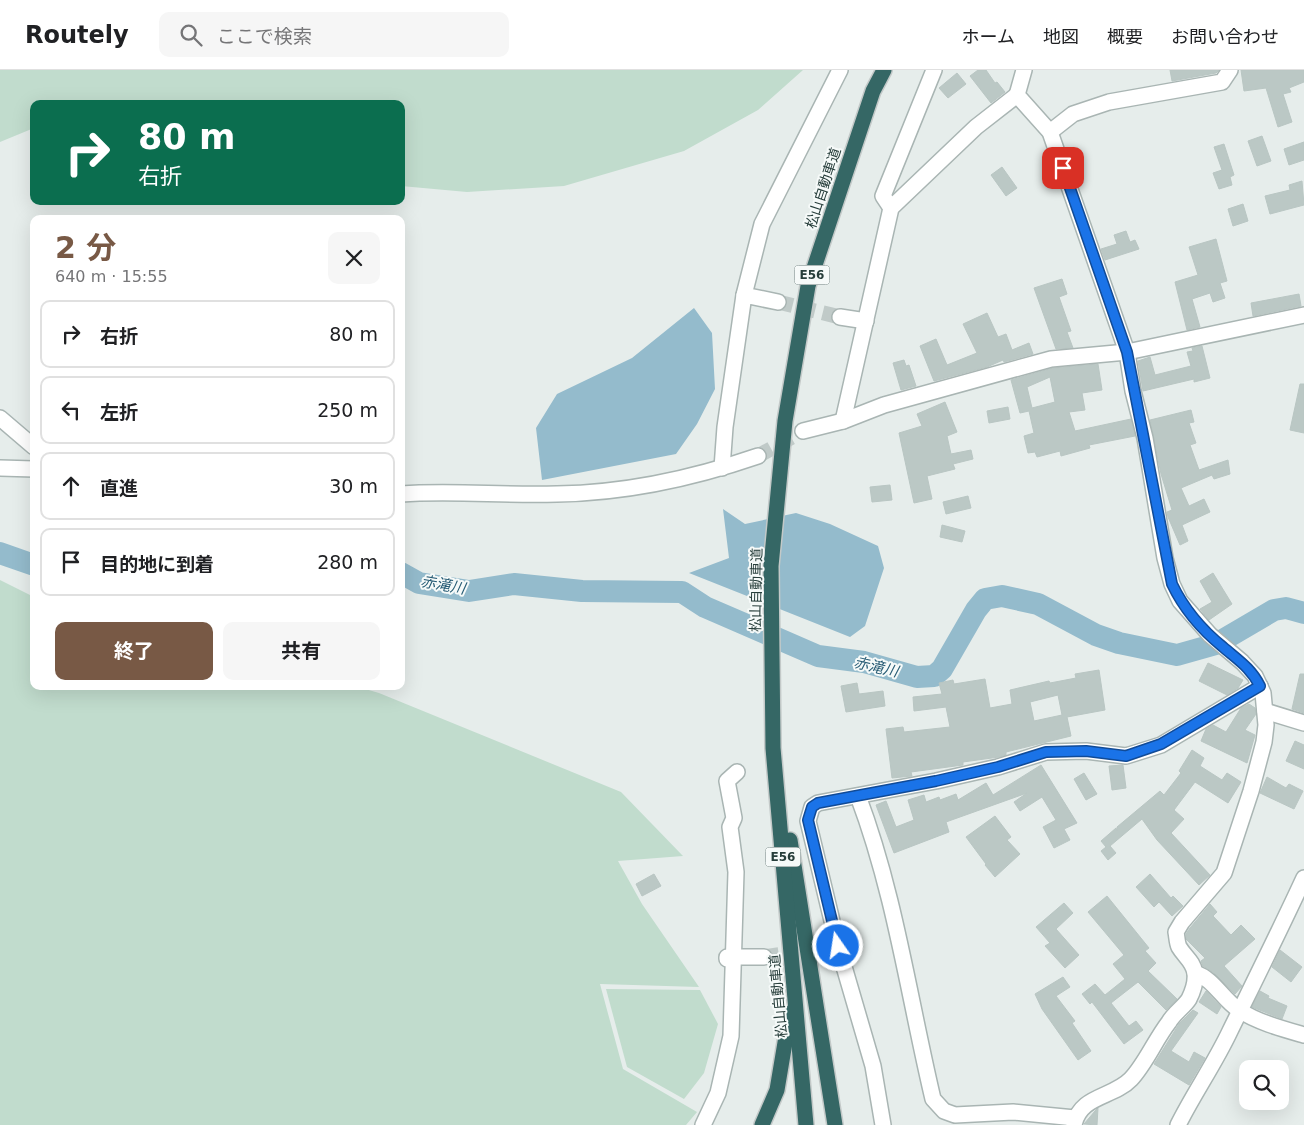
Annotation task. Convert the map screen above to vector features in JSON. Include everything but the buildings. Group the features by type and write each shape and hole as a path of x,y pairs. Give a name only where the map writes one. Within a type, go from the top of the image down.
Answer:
{"highway":[{"name":"松山自動車道","path":"806,1125 773,732 771,566 785,421 808,286 873,92 884,70"},
{"path":"773,732 835,1125"},
{"path":"762,1125 777,1090 786,1048 793,982"}],"street":[{"path":"722,468 725,427 744,295 762,224 840,70"},
{"path":"891,208 883,196 934,70"},
{"path":"843,421 891,208 976,127 1017,96 1024,70"},
{"path":"1050,132 1073,114 1109,102 1222,82 1230,70"},
{"path":"858,796 874,837 893,911 933,1099 944,1118 955,1115 1013,1112 1074,1122 1084,1106 1095,1098 1115,1091 1130,1080 1169,1020 1188,1000 1194,986 1195,973 1190,960 1179,947 1176,932 1182,922 1224,873 1251,791 1264,742 1266,725 1263,693 1255,676 1242,662 1223,648 1210,635 1180,601 1172,584 1127,352 1050,132 1017,96"},
{"path":"744,295 778,302"},
{"path":"803,431 843,421 884,405 1051,359 1127,352 1304,315"},
{"path":"840,317 866,321"},
{"path":"0,418 30,444"},
{"path":"405,494 558,494 646,486 706,474 758,456"},
{"path":"0,468 30,468"},
{"path":"883,1125 873,1066 838,946 808,820 812,807 818,803 998,767 1046,752 1086,751 1126,756 1161,744 1260,686"},
{"path":"1265,711 1304,723"},
{"path":"703,1125 718,1093 731,1036 735,955 736,872 730,827 734,818 727,781 738,772"},
{"path":"1178,1125 1231,1030 1238,1010 1264,963 1304,878"},
{"path":"817,949 838,946"},
{"path":"722,1022 728,956 764,957"},
{"path":"1195,973 1206,976 1238,1010 1252,1017 1304,1035"}],"green space":[{"path":"0,70 803,70 758,110 684,151 564,186 467,192 405,186 405,100 30,100 30,130 0,142"},
{"path":"0,580 30,595 30,690 369,690 621,792 683,856 618,861 642,904 699,987 600,984 623,1069 697,1112 686,1125 0,1125"},
{"path":"606,989 700,990 718,1024 704,1073 684,1099 627,1067"}],"water":[{"path":"694,308 712,333 715,389 697,424 676,454 542,480 536,428 557,394 632,358"},
{"path":"723,509 745,524 796,513 830,524 878,546 884,568 865,626 850,637 689,573 729,558"}],"waterway":[{"name":"赤滝川","path":"0,553 30,564"},
{"name":"赤滝川","path":"405,575 419,583 469,591 514,584 582,591 682,592 705,607 818,656 864,662 917,677 934,676 942,669 976,610 985,599 1002,596 1038,604 1096,635 1119,643 1177,655 1216,644 1274,610 1286,608 1304,613"}],"tunnel":[{"path":"778,302 840,317"},
{"path":"758,456 803,431"},
{"path":"764,957 804,951"}],"route":[{"path":"838,946 808,820 812,807 818,803 936,781 998,767 1046,752 1086,751 1126,756 1161,744 1260,686 1255,676 1242,662 1223,648 1180,601 1172,584 1165,558 1145,438 1133,391 1127,352 1063,168"}]}
